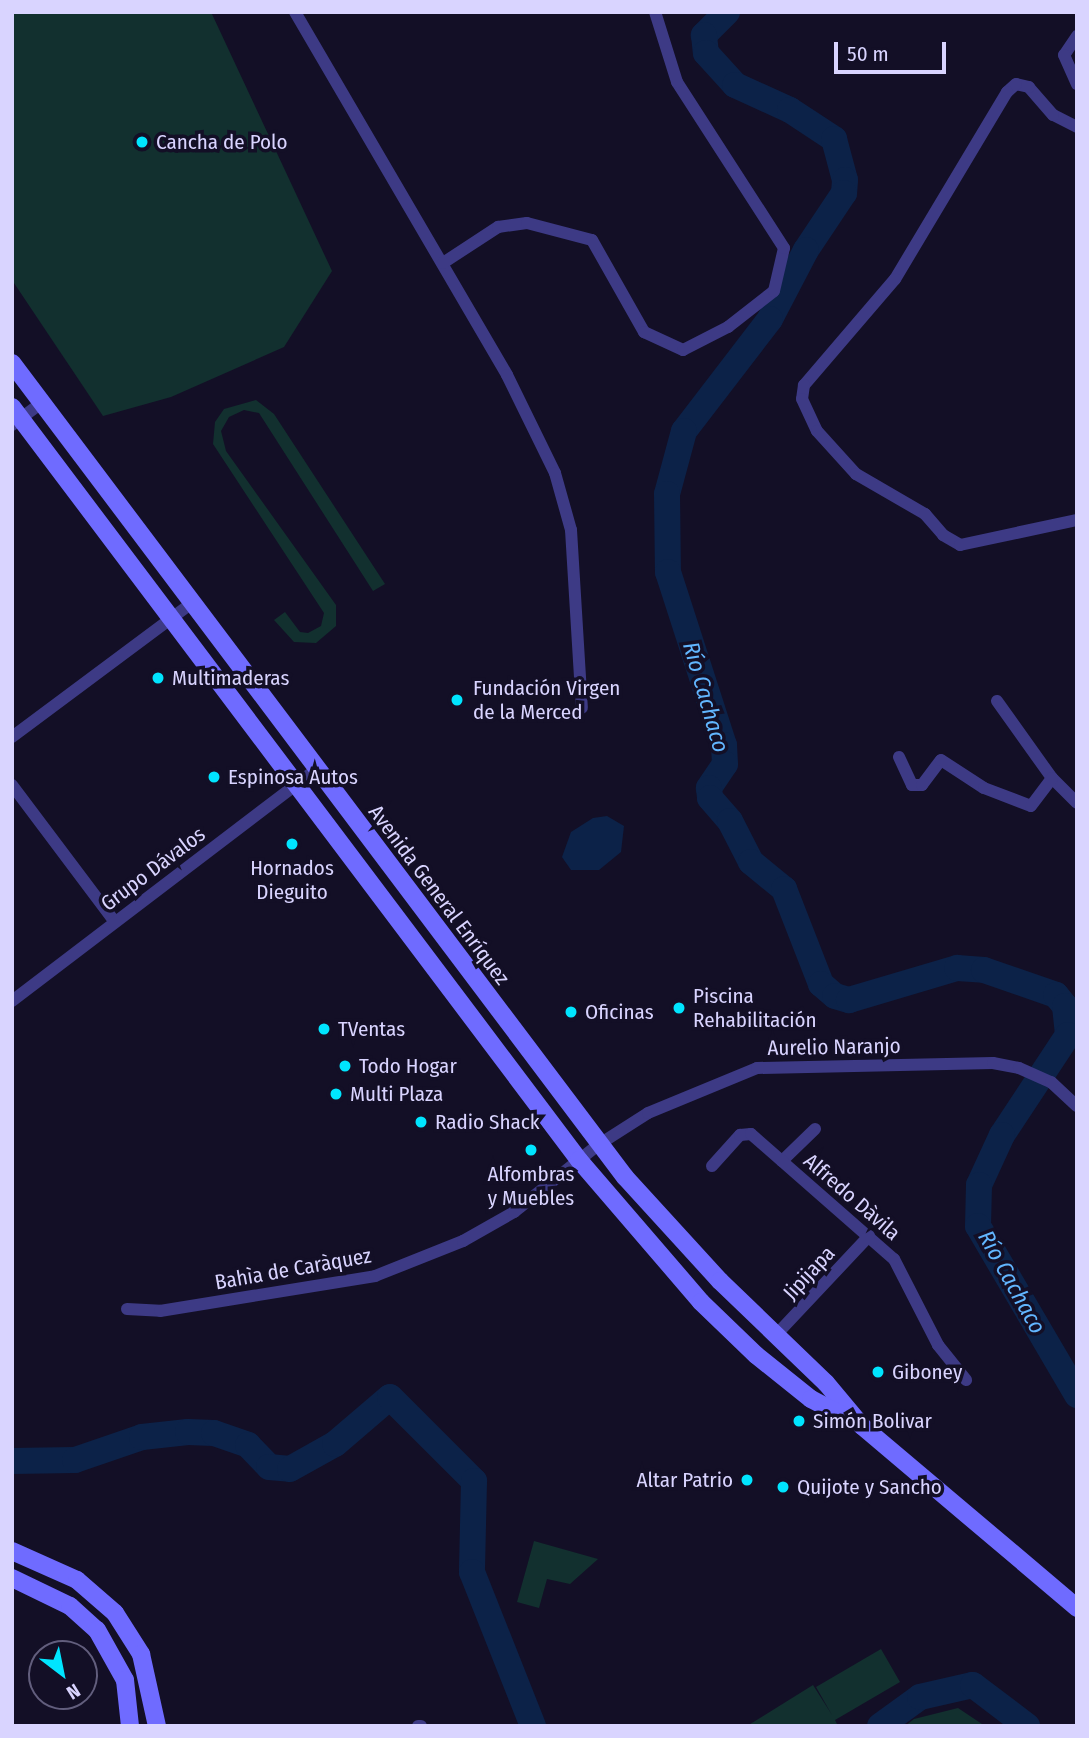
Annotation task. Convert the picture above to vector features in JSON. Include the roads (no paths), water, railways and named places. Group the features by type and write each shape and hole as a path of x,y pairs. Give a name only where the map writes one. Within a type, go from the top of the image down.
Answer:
{"main road":[{"name":"Avenida General Enríquez","path":"12,363 472,979 625,1177 776,1335 826,1383 862,1426 1077,1608"},
{"name":"Avenida General Enríquez","path":"15,417 172,617 452,996 606,1193 701,1302 756,1355 811,1399 862,1426"},
{"path":"452,996 472,979"},
{"path":"606,1193 625,1177"},
{"path":"12,1551 77,1580 115,1613 141,1654 157,1726"},
{"path":"12,1578 70,1606 97,1630 125,1680 130,1726"}],"street":[{"path":"295,12 443,263 555,473 571,530 582,708"},
{"path":"443,263 498,227 527,223 592,240 644,331 683,349 728,327 774,291 784,248 677,82 655,12"},
{"path":"1077,36 1065,55 1077,83"},
{"path":"1077,127 1053,115 1029,87 1016,84 1007,92 895,279 804,385 802,399 817,431 856,474 925,514 943,535 960,545 1077,520"},
{"path":"15,417 41,403"},
{"path":"12,737 193,602"},
{"path":"997,701 1052,778 1077,803"},
{"path":"899,757 912,785 922,785 941,760 984,788 1031,806 1052,778"},
{"name":"Grupo Dávalos","path":"12,1001 317,769"},
{"path":"12,785 114,921"},
{"name":"Aurelio Naranjo","path":"598,1145 648,1112 757,1068 993,1063 1019,1068 1051,1082 1077,1107"},
{"path":"782,1161 815,1129"},
{"name":"Alfredo Dàvila","path":"712,1166 746,1132 782,1161 894,1259 938,1345 966,1380"},
{"name":"Bahìa de Caràquez","path":"127,1309 160,1311 375,1276 463,1241 513,1212 598,1145"},
{"name":"Jipijapa","path":"776,1335 869,1236"}],"water":[{"path":"607,816 624,826 621,852 599,870 571,870 562,857 571,832 593,818"}],"waterway":[{"name":"Río Cachaco","path":"727,12 704,35 706,53 735,85 790,110 834,139 845,180 844,193 806,250 770,319 684,431 667,494 668,572 724,745 725,764 709,788 710,798 730,821 751,862 784,889 821,984 835,996 849,1000 957,968 984,970 1056,995 1065,1006 1068,1035 1002,1135 979,1185 978,1226 1077,1395"},
{"path":"12,1461 75,1460 142,1437 188,1432 214,1433 248,1445 269,1467 290,1469 335,1444 390,1397 474,1481 472,1572 533,1726"},
{"path":"880,1726 920,1697 973,1685 1027,1726"}],"place":[{"name":"Cancha de Polo","path":"142,142"},
{"name":"Multimaderas","path":"158,678"},
{"name":"Fundación Virgen de la Merced","path":"457,700"},
{"name":"Espinosa Autos","path":"214,777"},
{"name":"Hornados Dieguito","path":"292,844"},
{"name":"Piscina Rehabilitación","path":"679,1008"},
{"name":"Oficinas","path":"571,1012"},
{"name":"TVentas","path":"324,1029"},
{"name":"Todo Hogar","path":"345,1066"},
{"name":"Multi Plaza","path":"336,1094"},
{"name":"Radio Shack","path":"421,1122"},
{"name":"Alfombras y Muebles","path":"531,1150"},
{"name":"Giboney","path":"878,1372"},
{"name":"Simón Bolivar","path":"799,1421"},
{"name":"Altar Patrio","path":"747,1480"},
{"name":"Quijote y Sancho","path":"783,1487"}]}
